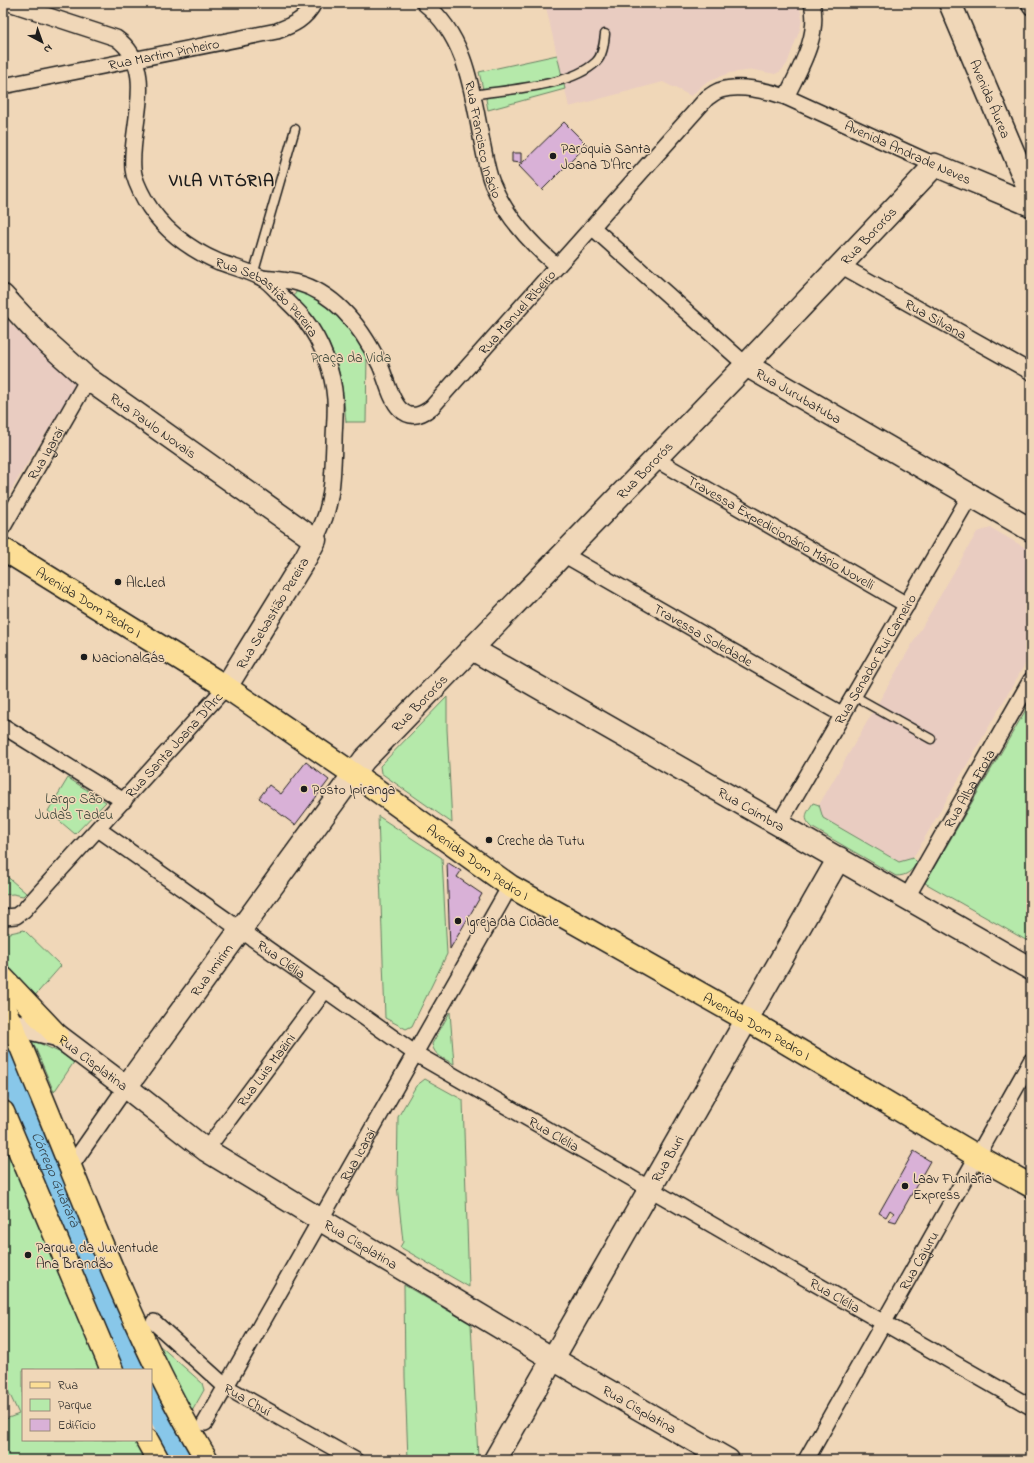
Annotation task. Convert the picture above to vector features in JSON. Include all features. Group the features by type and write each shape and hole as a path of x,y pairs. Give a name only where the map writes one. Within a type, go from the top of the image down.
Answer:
{"main road":[{"name":"Avenida Dom Pedro I","path":"3,549 226,687 354,774 510,886 725,1009 747,1020 977,1156 1031,1186"},
{"path":"3,978 57,1035"},
{"path":"6,1017 154,1363 173,1401 208,1460"},
{"path":"3,1112 112,1369"},
{"path":"148,1441 158,1460"}],"street":[{"path":"9,3 116,38 128,48 134,59"},
{"name":"Rua Martim Pinheiro","path":"3,86 277,31 300,21 314,3"},
{"path":"786,97 810,43 814,30 812,3"},
{"name":"Avenida Áurea","path":"950,3 1031,194"},
{"name":"Rua Francisco Inácio","path":"433,6 454,40 466,68 486,161 492,182 500,199 522,232 540,252 557,266"},
{"name":"Rua Sebastião Pereira","path":"134,59 139,74 140,87 132,154 133,171 139,189 148,205 171,232 186,245 218,261 258,276 305,320 316,337 329,370 333,385 335,401 333,472 325,517 316,540 226,687"},
{"name":"Rua Manuel Ribeiro","path":"258,276 300,284 313,289 338,305 356,324 367,341 380,366 395,403 401,410 415,416 424,414 432,407 707,98 720,90 735,88 772,92 786,97"},
{"name":"Avenida Andrade Neves","path":"786,97 935,165 1031,205"},
{"name":"Rua Bororós","path":"354,774 364,760 746,365 935,165"},
{"name":"Rua Jurubatuba","path":"592,227 746,365 971,494 1029,523"},
{"name":"Rua Silvana","path":"840,266 1031,372"},
{"name":"Rua Paulo Novais","path":"3,296 41,337 88,379 316,540"},
{"name":"Rua Igaraí","path":"3,527 88,379"},
{"name":"Travessa Expedicionário Mário Novelli","path":"655,459 907,605"},
{"name":"Rua Senador Rui Carneiro","path":"779,824 844,715 971,494"},
{"name":"Travessa Soledade","path":"564,554 844,715"},
{"name":"Rua Coimbra","path":"472,649 1031,969"},
{"name":"Rua Alba Frota","path":"907,897 1031,680"},
{"name":"Rua Santa Joana D'Arc","path":"4,917 16,916 24,910 226,687"},
{"path":"3,726 124,801"},
{"name":"Rua Imirim","path":"70,1166 354,774"},
{"name":"Rua Clélia","path":"98,830 416,1054 1031,1407"},
{"name":"Rua Buri","path":"495,1460 839,858"},
{"name":"Rua Icaraí","path":"205,1422 416,1054 510,886"},
{"name":"Rua Luis Mazini","path":"206,1150 325,990"},
{"name":"Rua Cisplatina","path":"6,1017 57,1035 206,1150 553,1359 728,1460"},
{"name":"Rua Cajuru","path":"806,1460 1031,1061"},
{"name":"Rua Chuí","path":"154,1322 226,1387 355,1460"}],"lane":[{"path":"472,95 548,84 569,77 597,62 602,54 605,34"},
{"path":"258,276 295,129"},
{"path":"854,696 931,739"}],"shaded area":[{"path":"545,3 799,3 802,19 800,29 787,64 781,71 775,74 754,70 729,73 705,83 691,96 663,82 569,107"},
{"path":"3,316 36,349 73,380 75,386 3,503"},
{"path":"991,528 1031,551 1031,654 913,858 899,862 823,818 819,805 977,532"}],"green space":[{"path":"557,55 565,89 488,110 486,99 489,95 489,90 483,89 479,72"},
{"name":"Praça da Vida","path":"300,291 308,293 334,311 349,327 367,354 366,422 346,422 342,387 337,365 329,343 323,333 295,300 294,296 296,292"},
{"path":"447,697 447,729 452,823 381,773 380,766"},
{"path":"1031,701 1031,943 925,883"},
{"name":"Largo São Judas Tadeu","path":"68,778 106,802 75,834 48,811"},
{"path":"813,803 819,805 823,818 899,862 913,858 917,862 909,872 896,876 813,828 807,821 806,816"},
{"path":"378,816 442,858 447,954 412,1026 406,1029 385,1018"},
{"path":"3,873 26,893 23,896 13,894 3,895"},
{"path":"24,930 61,966 31,1000 3,969 3,932 10,933"},
{"path":"450,1012 454,1064 437,1054 432,1044"},
{"path":"32,1040 61,1053 74,1062 54,1092"},
{"path":"425,1079 463,1100 469,1287 400,1247 403,1242 397,1185 398,1117 416,1086"},
{"name":"Parque da Juventude Ana Brandão","path":"3,1141 102,1369 22,1369 22,1441 138,1441 148,1460 3,1460 3,1420 19,1414 3,1380"},
{"path":"404,1285 471,1324 477,1460 408,1460"},
{"path":"151,1338 202,1383 204,1390 191,1413"}],"building":[{"name":"Paróquia Santa Joana D'Arc","path":"564,122 587,145 542,190 519,166"},
{"path":"512,153 521,153 521,163 512,162"},
{"name":"Posto Ipiranga","path":"306,762 329,780 295,825 259,798 269,785 281,794"},
{"name":"Igreja da Cidade","path":"447,862 461,871 457,877 482,894 450,949"},
{"name":"Laav Funilaria Express","path":"914,1151 930,1161 896,1222 889,1220 894,1213 890,1210 886,1217 879,1213"},
{"path":"1031,1289 1031,1299 1027,1296"}],"waterway":[{"name":"Córrego Guarará","path":"3,1055 138,1369"},
{"name":"Córrego Guarará","path":"152,1398 185,1460"}],"place":[{"name":"Paróquia Santa Joana D'Arc","path":"553,156"},
{"name":"Alc.Led","path":"118,582"},
{"name":"NacionalGás","path":"84,657"},
{"name":"Posto Ipiranga","path":"304,789"},
{"name":"Creche da Tutu","path":"489,840"},
{"name":"Igreja da Cidade","path":"458,921"},
{"name":"Laav Funilaria Express","path":"905,1186"},
{"name":"Parque da Juventude Ana Brandão","path":"28,1255"}],"district":[{"name":"VILA VITÓRIA","path":"222,180"}]}
